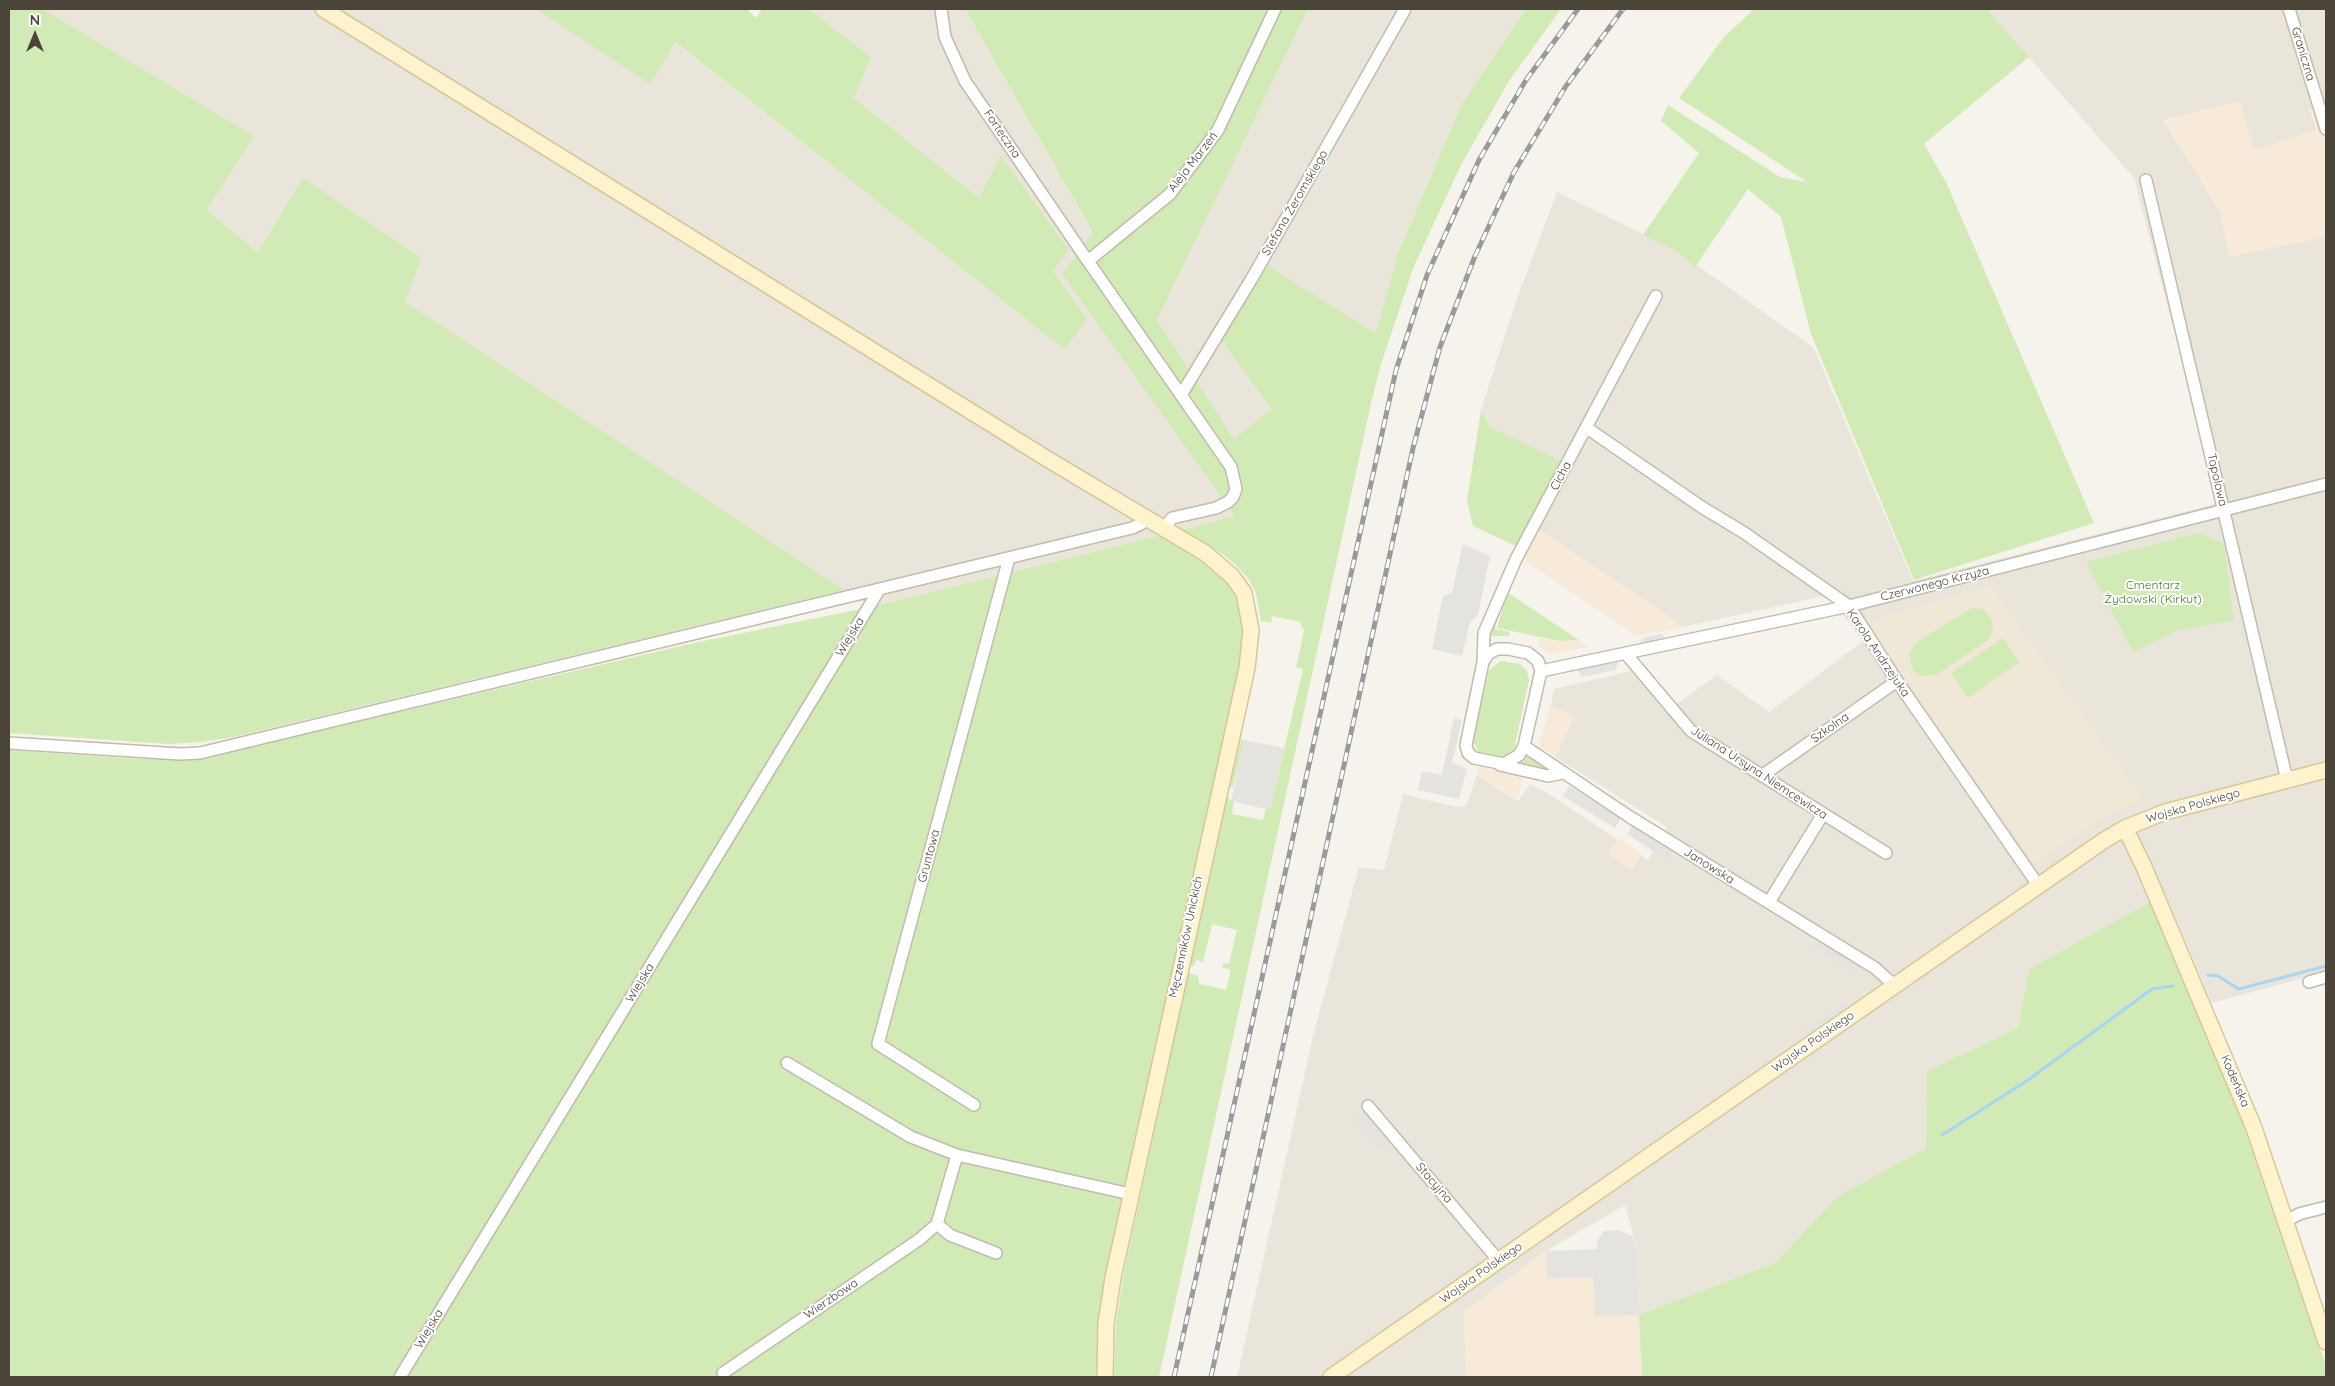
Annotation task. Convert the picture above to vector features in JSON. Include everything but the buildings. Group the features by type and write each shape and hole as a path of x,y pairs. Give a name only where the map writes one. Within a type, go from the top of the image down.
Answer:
{"main road":[{"name":"Męczenników Unickich","path":"323,9 1205,553 1232,576 1244,593 1251,620 1251,642 1130,1194 1108,1309 1105,1377"},
{"name":"Wojska Polskiego","path":"1331,1377 2038,884 2125,828 2168,811 2326,770"},
{"name":"Kodeńska","path":"2125,828 2144,867 2254,1128 2326,1342"}],"street":[{"name":"Forteczna","path":"941,9 945,37 966,81 1231,467 1236,489 1228,502 1216,508 1172,518 1167,531"},
{"name":"Aleja Marzeń","path":"1088,261 1170,194 1218,130 1275,9"},
{"name":"Stefana Żeromskiego","path":"1181,395 1251,280 1405,9"},
{"name":"Graniczna","path":"2290,9 2326,129"},
{"name":"Topolowa","path":"2146,180 2287,780"},
{"name":"Cicha","path":"1562,773 1548,776 1474,758 1468,753 1466,744 1483,662 1484,634 1516,559 1656,296"},
{"name":"Karola Andrzejuka","path":"1587,428 1703,508 1743,532 1849,606 1897,681 2038,884"},
{"name":"Czerwonego Krzyża","path":"1541,671 1849,606 2326,484"},
{"path":"9,742 180,754 200,753 1132,528 1142,524 1146,518"},
{"name":"Gruntowa","path":"974,1105 878,1044 1009,558"},
{"name":"Wiejska","path":"400,1377 879,590"},
{"path":"1483,662 1492,652 1508,649 1534,656 1538,660 1541,671 1524,746 1514,759 1499,764"},
{"name":"Juliana Ursyna Niemcewicza","path":"1626,654 1691,731 1886,854"},
{"name":"Szkolna","path":"1763,775 1897,681"},
{"name":"Janowska","path":"1524,746 1562,773 1875,968 1894,985"},
{"path":"1769,902 1824,814"},
{"path":"2310,982 2326,977"},
{"path":"787,1064 911,1136 957,1155 1130,1194"},
{"name":"Stacyjna","path":"1368,1106 1500,1260"},
{"path":"957,1155 937,1224 950,1235 996,1253"},
{"path":"2286,1221 2299,1214 2326,1207"},
{"name":"Wierzbowa","path":"722,1373 920,1239 937,1224"}],"shaded area":[{"path":"43,9 536,9 649,83 674,42 1065,350 1087,319 1053,271 1069,250 1001,155 980,199 854,98 871,57 809,9 965,9 1093,234 1063,275 1236,516 871,607 404,302 303,179 259,252 207,210 253,136"},
{"path":"1308,9 1526,9 1462,103 1397,256 1376,335 1220,338 1271,409 1234,439 1157,320"},
{"path":"1987,9 2326,9 2326,972 2212,1003 2165,894 2029,969 2018,1028 1927,1071 1926,1148 1838,1196 1775,1263 1639,1315 1637,1250 1625,1205 1546,1251 1464,1312 1466,1377 1237,1377 1313,1036 1359,867 1384,870 1403,794 1456,807 1466,806 1477,775 1518,801 1530,784 1544,791 1648,860 1667,827 1555,757 1574,717 1551,705 1554,689 1631,671 1666,712 1717,675 1769,712 1863,641 1828,595 1683,627 1539,530 1570,467 1490,427 1481,410 1516,301 1557,192 1677,251 1814,348 1913,581 2219,503 2134,178"},
{"path":"2240,101 2254,150 2316,130 2309,109 2326,105 2326,237 2229,257 2220,212 2163,120"},
{"path":"1539,530 1683,627 1637,636 1524,560"},
{"path":"1463,544 1490,556 1478,615 1470,622 1462,656 1432,649 1443,596 1452,593"},
{"path":"1990,586 2143,799 2101,818 2034,864 1871,629 1875,619"},
{"path":"1661,634 1672,644 1638,651 1642,638"},
{"path":"1540,638 1560,641 1579,640 1588,647 1550,654 1538,646"},
{"path":"1618,662 1616,670 1581,677 1578,670"},
{"path":"1551,705 1574,716 1556,756 1538,745"},
{"path":"1454,718 1462,720 1452,763 1467,769 1459,799 1418,790 1422,771 1442,775"},
{"path":"1244,740 1284,748 1270,810 1231,801"},
{"path":"1479,767 1523,777 1518,799 1477,774"},
{"path":"1569,786 1621,818 1615,828 1563,796"},
{"path":"1633,825 1671,850 1665,859 1627,834"},
{"path":"1618,838 1642,854 1632,870 1608,854"},
{"path":"1819,940 1860,965 1856,972 1814,947"},
{"path":"1848,1002 1852,1008 1810,1035 1806,1030"},
{"path":"1368,1106 1394,1136 1380,1149 1356,1120"},
{"path":"1617,1230 1632,1236 1637,1250 1639,1315 1595,1316 1593,1277 1547,1279 1546,1251 1597,1249 1597,1241 1604,1231"},
{"path":"1546,1251 1547,1279 1593,1277 1595,1316 1639,1315 1642,1377 1466,1377 1464,1312"}],"green space":[{"path":"9,9 43,9 254,136 207,210 258,252 303,178 421,258 405,302 845,590 234,737 168,744 9,733"},
{"path":"536,9 747,9 756,18 762,9 809,9 871,57 854,98 979,198 1001,155 1069,250 1053,271 1087,319 1065,350 675,42 650,84"},
{"path":"965,9 1308,9 1157,320 1234,439 1271,409 1220,338 1265,264 1376,334 1397,256 1462,103 1526,9 1561,9 1509,81 1461,165 1414,266 1381,364 1159,1377 1114,1377 1116,1323 1123,1278 1188,973 1198,976 1199,984 1226,990 1231,970 1222,967 1223,963 1229,964 1237,930 1212,924 1203,962 1196,960 1194,966 1190,965 1227,797 1234,802 1232,814 1263,820 1266,808 1270,809 1303,669 1296,667 1304,631 1300,622 1272,616 1271,623 1261,621 1256,593 1248,578 1225,556 1181,530 1235,516 1062,274 1093,233"},
{"path":"1754,9 1987,9 2029,57 1924,144 1946,182 2094,523 1914,580 1811,334 1781,217 1748,189 1695,267 1677,251 1643,235 1699,153 1661,121 1668,105 1780,177 1807,182 1679,98 1724,37"},
{"path":"1481,410 1490,427 1567,464 1522,549 1473,526 1467,501"},
{"name":"Cmentarz Żydowski (Kirkut)","path":"2198,533 2224,544 2234,620 2176,631 2133,652 2086,562"},
{"path":"1161,535 1189,550 1221,573 1235,590 1243,610 1244,642 1113,1245 1099,1377 9,1377 9,750 140,759 207,757 694,643 871,607"},
{"path":"1507,592 1579,640 1560,641 1497,628"},
{"path":"1972,608 1983,609 1991,618 1993,629 1988,640 1936,675 1922,676 1916,673 1912,668 1909,655 1915,643"},
{"path":"1497,621 1495,629 1510,632 1509,636 1491,636 1493,624"},
{"path":"2003,638 2019,662 1968,698 1951,673"},
{"path":"1501,661 1520,664 1527,671 1529,680 1514,749 1507,757 1499,759 1479,754 1473,741 1489,670"},
{"path":"1241,739 1244,740 1233,787 1230,786"},
{"path":"1525,753 1548,770 1516,764"},
{"path":"2150,902 2253,1145 2326,1366 2326,1377 1642,1377 1639,1315 1775,1263 1838,1196 1926,1148 1927,1071 2018,1028 2029,969"}],"waterway":[{"path":"2208,975 2218,976 2239,989 2326,966"},
{"path":"1942,1135 2028,1080 2152,989 2173,986"}],"railway":[{"path":"1174,1377 1396,370 1427,275 1479,160 1526,80 1578,9"},
{"path":"1211,1377 1413,448 1440,347 1475,256 1514,172 1566,86 1623,9"}]}
